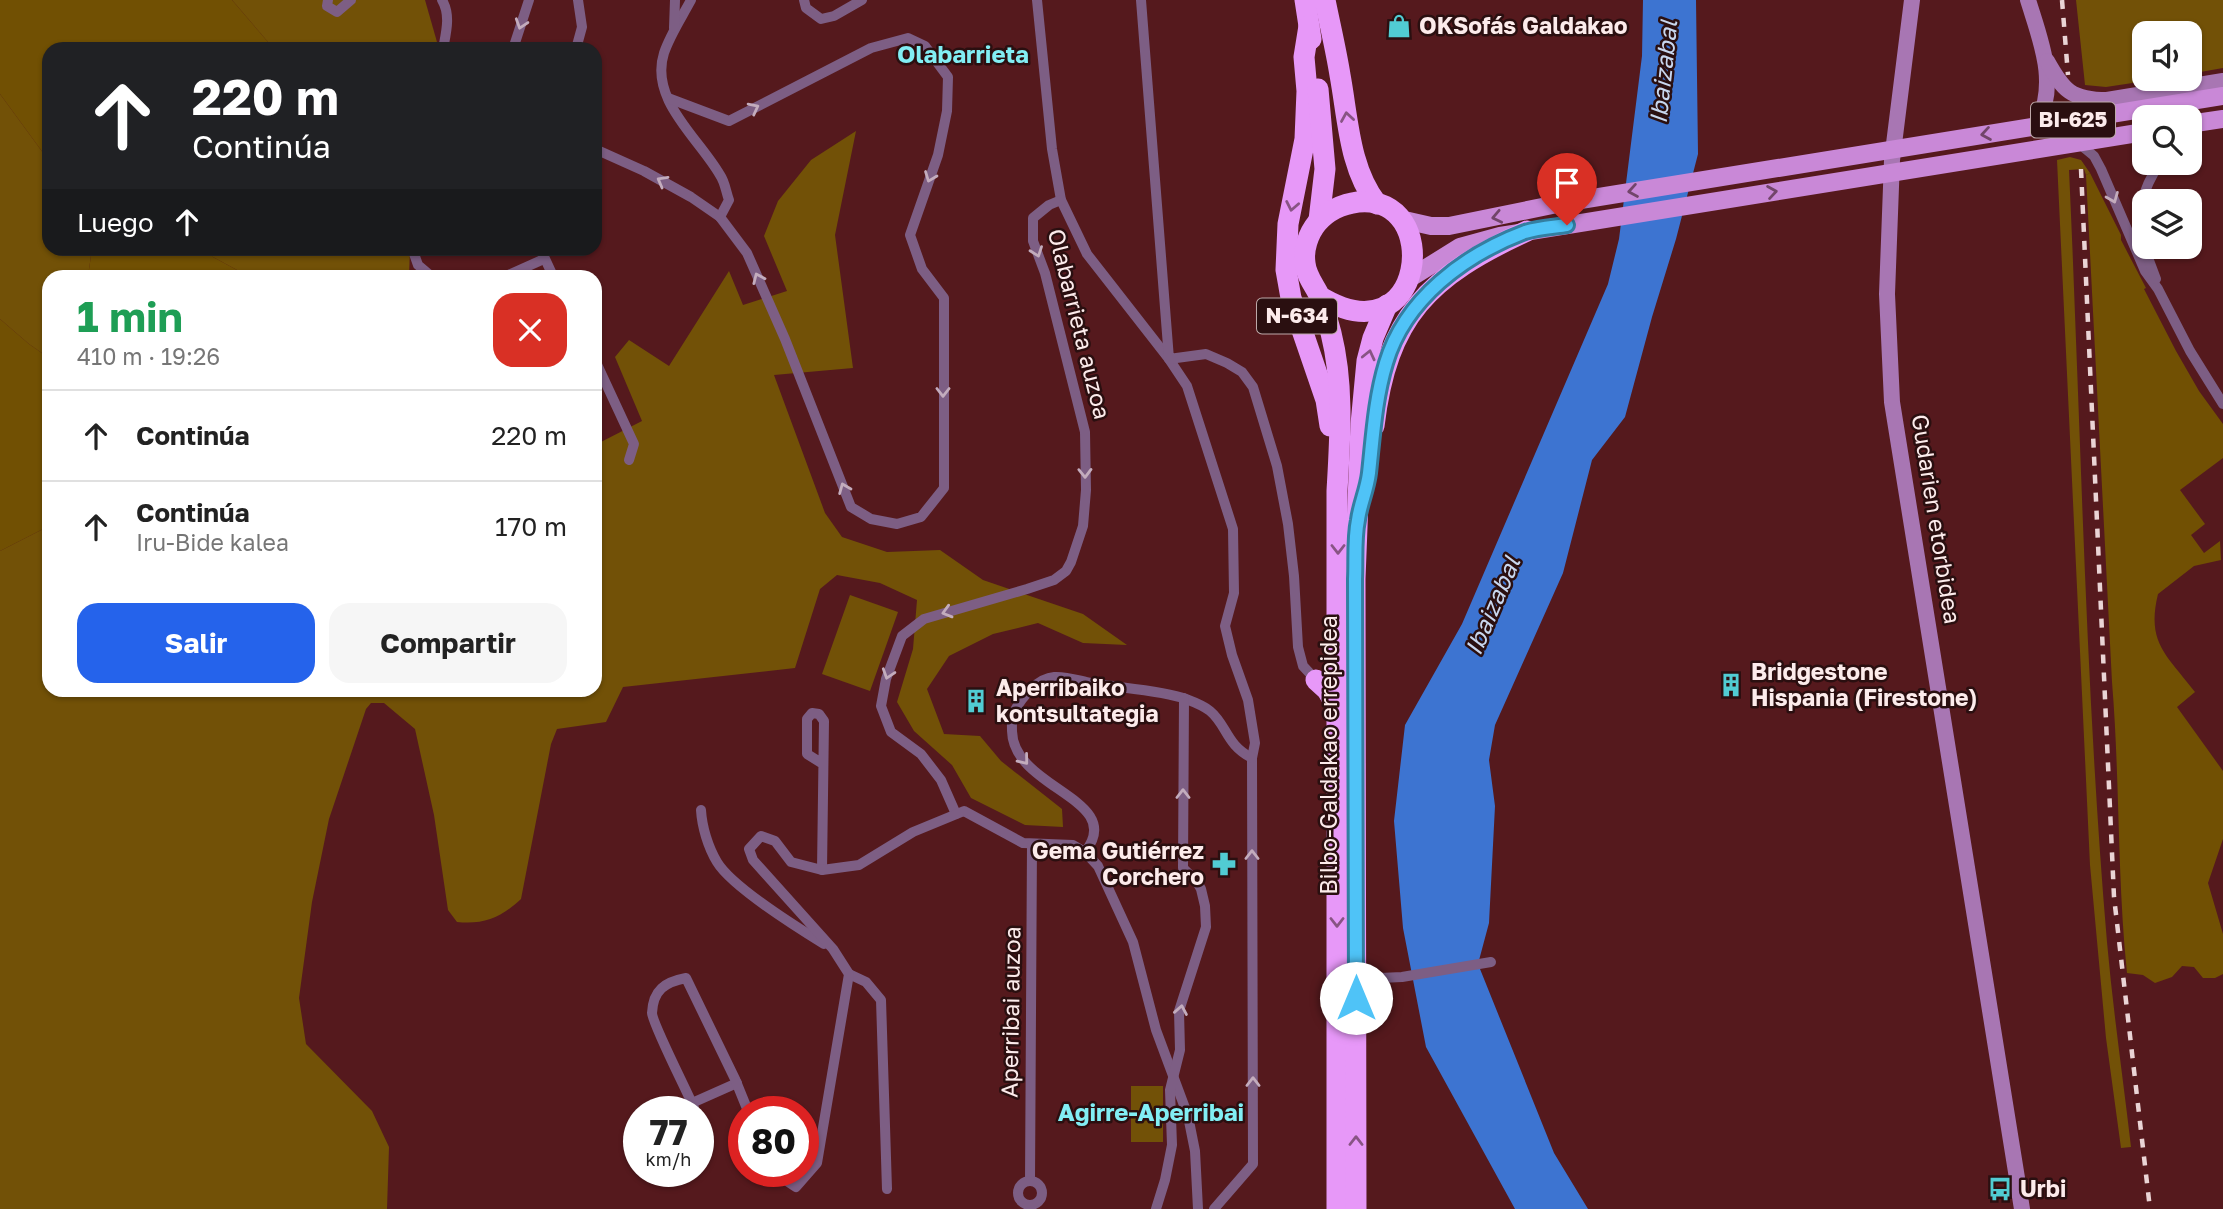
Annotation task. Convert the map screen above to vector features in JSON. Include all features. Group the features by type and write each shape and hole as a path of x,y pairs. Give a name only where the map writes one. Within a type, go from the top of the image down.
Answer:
{"highway":[{"name":"Bilbo-Galdakao errepidea","path":"1305,0 1321,112 1325,169 1319,220 1308,240 1305,264 1331,333 1338,370 1341,411 1337,491 1337,1209"},
{"path":"1325,0 1358,169 1377,204"},
{"path":"1333,0 1334,44"},
{"name":"Bilbo-Galdakao errepidea","path":"1309,26 1304,57 1307,91 1305,139 1288,224 1286,270 1294,307 1326,400 1337,491"},
{"path":"1319,220 1334,209 1362,201 1388,209 1400,219 1413,246 1410,278"},
{"name":"BI-625","path":"1357,521 1367,485 1377,402 1386,362 1400,331 1415,307 1440,281 1469,260 1527,231"},
{"name":"Bilbo-Galdakao errepidea","path":"1356,1209 1357,521 1367,361 1387,305 1410,278"},
{"name":"N-634","path":"1319,296 1336,307 1353,312 1371,311 1387,305"},
{"path":"1337,661 1331,673 1316,680 1337,707"}],"main road":[{"name":"BI-625","path":"1400,219 1432,226 1449,226 1562,203 2223,96"},
{"name":"BI-625","path":"1410,278 1444,255 1473,242 1527,231 2132,134"}],"street":[{"path":"328,0 327,6 337,12 351,0"},
{"path":"442,0 447,22 444,42"},
{"path":"515,42 529,0"},
{"path":"578,0 582,27 578,42"},
{"path":"674,31 675,0"},
{"path":"691,0 664,53 660,76 676,115 698,141 722,177 729,200 720,217"},
{"path":"804,0 806,8 821,19 834,16 862,0"},
{"name":"Olabarrieta auzoa","path":"1037,0 1052,149 1061,200 1087,254 1187,386 1233,529 1234,593 1225,626 1248,700 1255,743 1252,758 1253,1164 1214,1209"},
{"name":"Olabarrieta auzoa","path":"1141,0 1169,359"},
{"name":"Gudarien etorbidea","path":"1912,0 1892,160 1887,294 1892,402 2022,1209"},
{"path":"2028,0 2046,61 2048,89 2042,115 2036,126"},
{"path":"602,152 644,171 720,217 747,253 785,339 852,507 872,519 897,524 921,517 944,488 944,298 922,269 910,235 938,155 947,111 948,77 925,46 908,38 871,48 729,121 668,98"},
{"path":"2046,61 2064,89 2077,96 2095,100 2223,81"},
{"path":"2077,142 2087,148 2098,162 2145,271 2158,289 2190,351 2223,404"},
{"name":"Olabarrieta auzoa","path":"956,814 941,780 921,754 891,732 881,706 886,679 902,636 924,619 1054,580 1066,571 1076,550 1083,526 1086,490 1085,432 1045,273 1033,241 1033,218 1049,205 1061,200"},
{"path":"516,270 539,256"},
{"path":"2148,259 2158,289"},
{"path":"1169,359 1206,354 1241,372 1253,387 1276,466 1289,524 1298,647 1303,666 1316,680"},
{"path":"602,375 634,444 629,460"},
{"path":"1085,852 1094,840 1095,824 1085,808 1037,775 1017,754 1012,737 1012,716 1024,693 1053,677 1184,698 1212,712 1227,736 1242,753 1252,758"},
{"path":"1156,1209 1172,1146 1170,1090 1180,1050 1179,1011 1206,927 1201,889 1197,881 1183,869 1184,698"},
{"path":"822,870 823,764"},
{"path":"887,1189 881,1000 866,982 849,974 833,949 753,860 749,849 761,836 775,841 791,862 822,870 859,865 914,832 964,811 1023,843 1073,845 1085,852 1098,866 1133,942 1156,1030 1188,1116 1195,1152 1198,1209"},
{"path":"701,815 705,834 717,863 733,880 792,925 833,949"},
{"name":"Aperribai auzoa","path":"1030,1181 1032,844"},
{"path":"1356,971 1380,978 1402,977 1491,962"},
{"path":"819,1151 849,974"},
{"path":"737,1083 693,1106 652,1015 658,992 669,981 686,978 737,1083 742,1096"}],"shaded area":[{"path":"0,0 232,0 268,42 42,42 42,151 0,94"},
{"path":"232,0 425,0 437,42 268,42"},
{"path":"2076,0 2223,0 2223,68 2202,72 2202,21 2132,21 2132,83 2106,87 2085,85"},
{"path":"0,94 42,151 42,256 91,256 89,270 42,270 42,353 0,319"},
{"path":"856,131 835,235 853,368 774,375 825,513 842,537 887,552 940,550 983,580 1083,614 1127,645 1083,643 1038,623 993,634 949,656 927,689 944,734 980,736 1001,761 1062,809 1063,827 1025,825 971,798 952,765 914,731 897,702 913,649 917,600 880,583 837,575 820,589 795,668 623,687 606,722 557,729 551,744 521,899 507,911 484,921 457,922 448,910 434,815 415,729 384,703 371,703 366,709 329,819 312,902 299,998 306,1044 372,1111 389,1147 387,1209 0,1209 0,551 42,530 42,697 602,697 602,441 642,421 615,357 629,340 669,366 729,271 743,305 787,291 764,236 778,201 811,160"},
{"path":"2070,157 2081,160 2090,173 2086,175 2084,169 2069,170 2093,749 2109,968 2131,1147 2121,1148 2106,1038 2090,865 2057,160"},
{"path":"2090,173 2176,351 2199,391 2223,424 2223,458 2180,490 2205,524 2191,535 2204,553 2220,541 2221,560 2194,566 2158,594 2155,611 2157,637 2162,648 2195,692 2177,707 2223,771 2223,839 2208,883 2223,934 2223,974 2215,978 2203,978 2194,967 2182,966 2172,977 2155,983 2143,975 2127,973 2086,175"},
{"path":"91,256 213,256 237,270 89,270"},
{"path":"410,256 409,270 237,270 213,257"},
{"path":"0,319 42,353 42,530 0,551"},
{"path":"850,595 898,612 870,691 822,674"},
{"path":"1131,1086 1163,1086 1163,1142 1131,1142"}],"water":[{"name":"Ibaizabal","path":"1643,0 1696,0 1698,154 1625,417 1592,460 1563,573 1495,725 1489,760 1495,806 1489,923 1478,964 1554,1153 1588,1209 1515,1209 1426,1047 1403,928 1394,821 1405,725 1462,624 1608,284 1619,239 1642,56"}],"railway":[{"path":"2062,0 2068,75"},
{"path":"2081,169 2114,897 2150,1209"}],"place":[{"name":"OKSofás Galdakao","path":"1399,26"},
{"name":"Bridgestone Hispania (Firestone)","path":"1731,685"},
{"name":"Aperribaiko kontsultategia","path":"976,701"},
{"name":"Gema Gutiérrez Corchero","path":"1224,864"},
{"name":"Urbi","path":"2000,1189"}],"district":[{"name":"Olabarrieta","path":"963,55"},
{"name":"Agirre-Aperribai","path":"1151,1113"}],"route":[{"path":"1356,998 1357,521 1367,485 1377,402 1386,362 1395,339 1415,307 1440,281 1469,260 1527,231 1567,225"}]}
